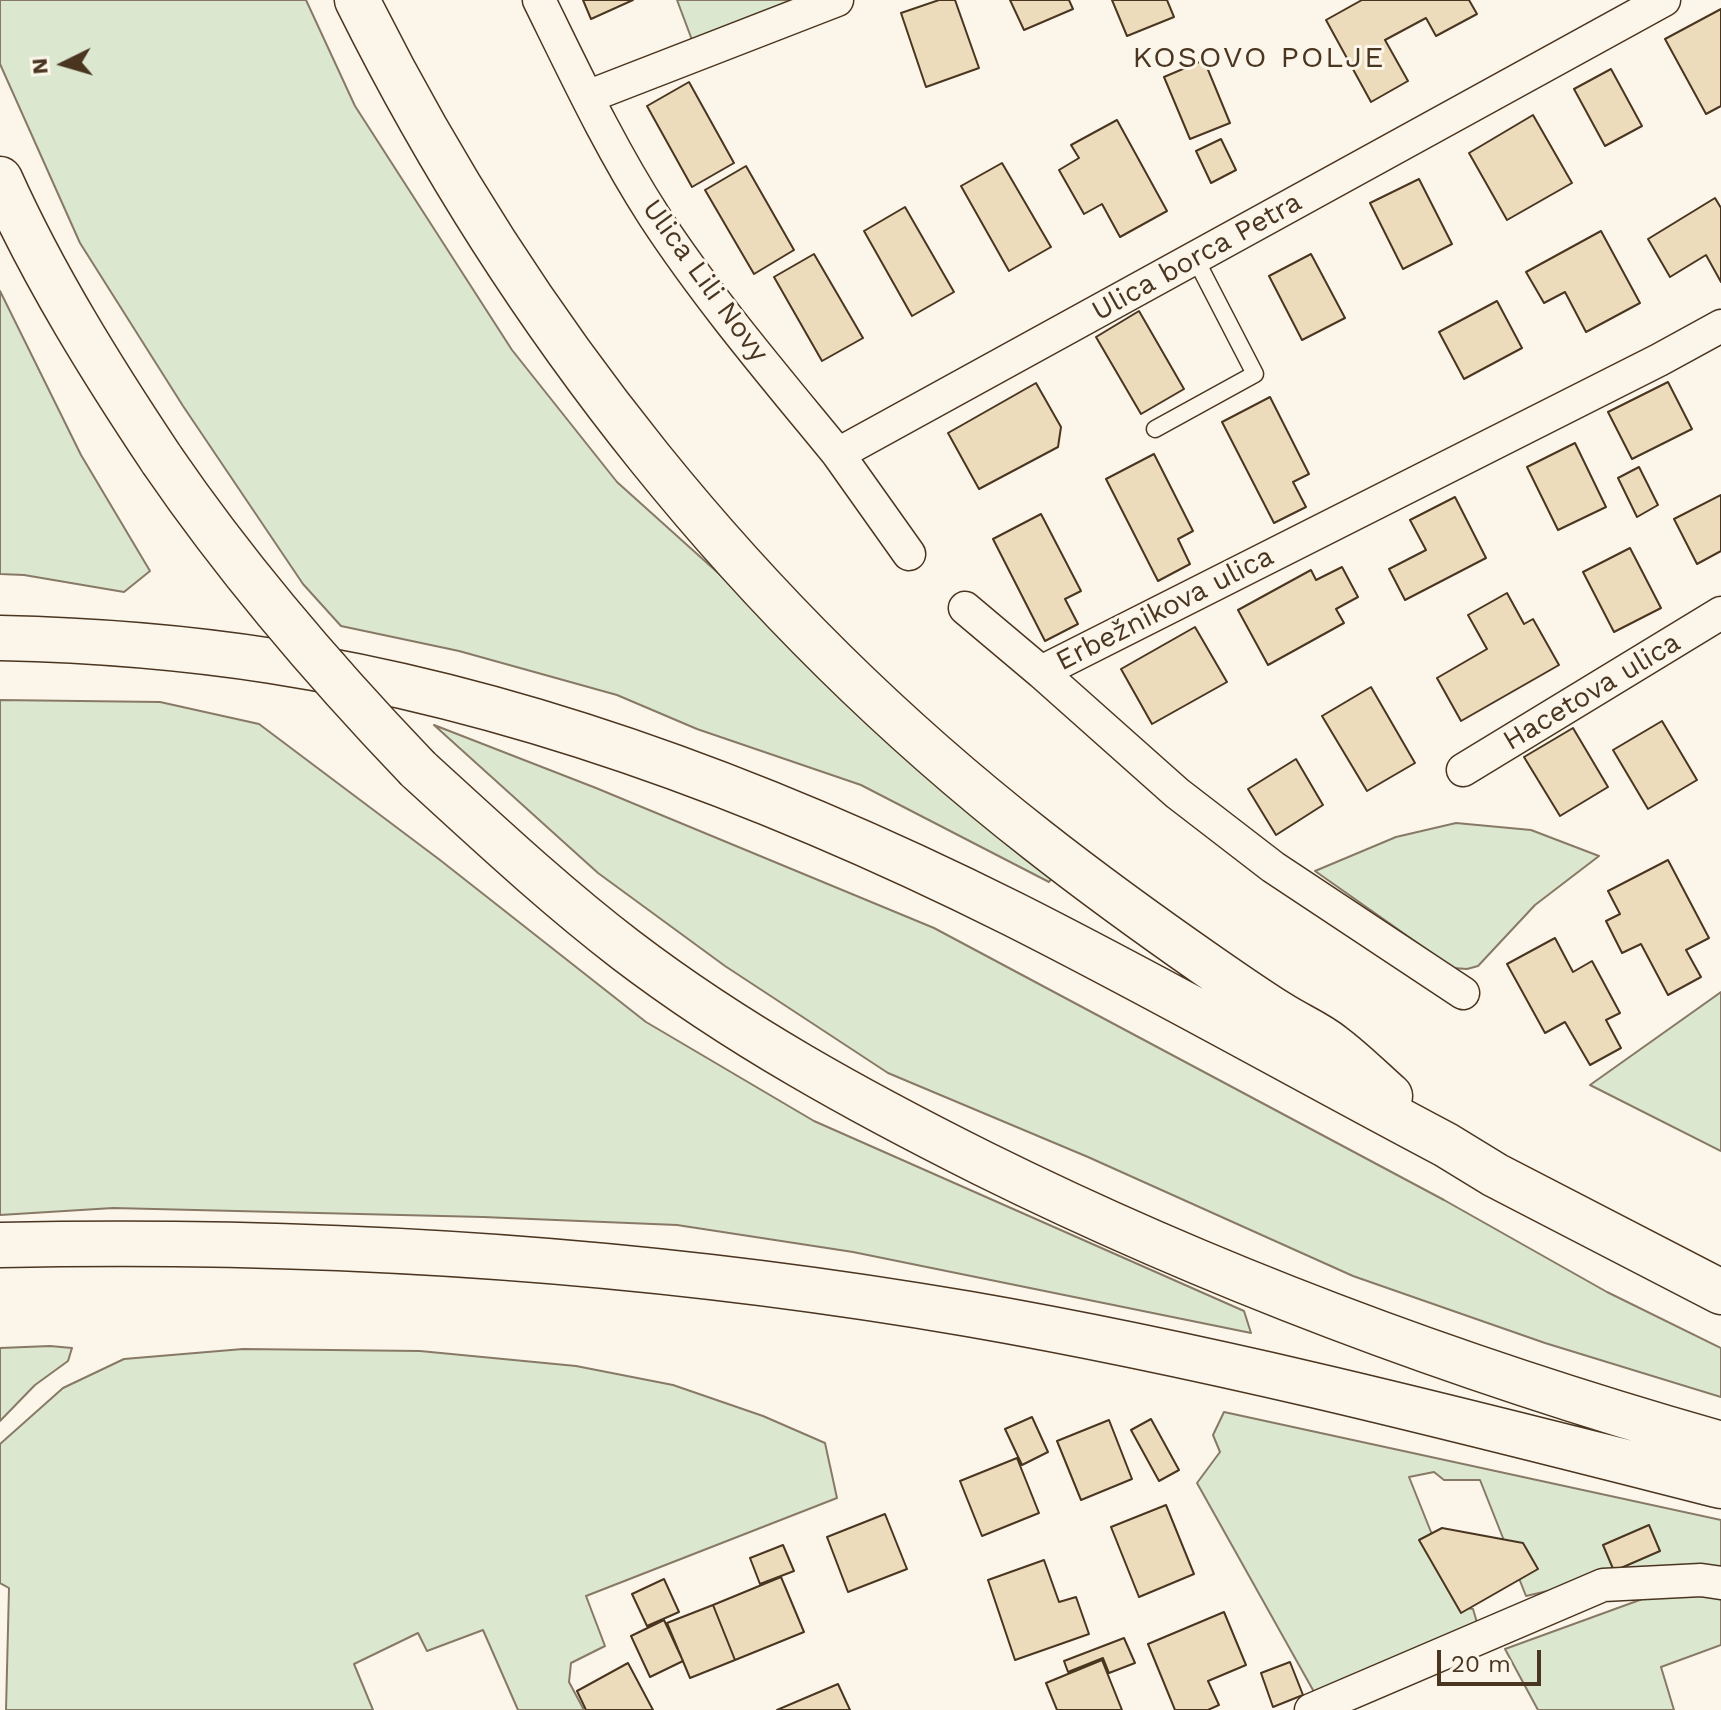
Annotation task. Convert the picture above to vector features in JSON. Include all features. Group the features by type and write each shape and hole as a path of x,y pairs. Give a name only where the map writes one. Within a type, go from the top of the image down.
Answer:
{"highway":[{"path":"357,0 430,139 528,296 639,446 761,586 892,716 1035,838 1211,967 1280,1015 1331,1044 1446,1145"},
{"path":"0,179 47,272 94,354 162,460 234,561 292,633 418,769 556,894 628,952 783,1055 945,1145 1114,1225 1370,1331 1545,1391 1721,1444"},
{"path":"0,638 127,645 273,661 402,687 493,710 671,767 843,835 1011,913 1446,1145 1495,1175 1721,1292"},
{"path":"0,1245 235,1244 422,1252 606,1266 849,1296 970,1314 1245,1369 1721,1486"}],"street":[{"name":"Ulica Lili Novy","path":"539,0 587,97 654,216 745,340 838,454"},
{"path":"587,97 837,0"},
{"name":"Ulica borca Petra","path":"838,454 1664,0"},
{"name":"Erbežnikova ulica","path":"1463,993 1273,867 1177,793 1041,672 1721,326"},
{"path":"838,454 909,554"},
{"path":"965,608 1041,672"},
{"name":"Hacetova ulica","path":"1463,770 1721,613"},
{"path":"1311,1710 1603,1585 1701,1580 1721,1583"}],"lane":[{"path":"1155,429 1255,374 1195,258"}],"green space":[{"path":"0,0 306,0 355,106 512,350 617,482 1054,875 1049,882 861,785 697,729 617,695 459,651 341,626 303,584 183,406 80,243 0,64"},
{"path":"677,0 793,0 692,40"},
{"path":"0,291 81,455 150,571 124,592 24,575 0,574"},
{"path":"0,700 160,702 259,724 440,860 646,1022 814,1121 1244,1311 1251,1333 853,1252 677,1225 113,1208 0,1215"},
{"path":"434,725 596,788 934,928 1444,1200 1607,1292 1721,1348 1721,1397 1545,1343 1353,1276 1088,1157 888,1073 725,966 598,873"},
{"path":"1456,823 1531,830 1599,856 1535,905 1478,966 1467,969 1453,968 1315,871 1396,837"},
{"path":"1721,992 1721,1151 1590,1085"},
{"path":"0,1348 72,1348 68,1361 35,1385 0,1421"},
{"path":"243,1349 420,1351 576,1366 673,1385 763,1416 825,1443 837,1498 586,1596 605,1646 571,1663 569,1682 584,1710 518,1710 483,1630 427,1651 418,1633 354,1664 373,1710 6,1710 9,1588 0,1583 0,1444 63,1388 124,1359"},
{"path":"1224,1412 1721,1520 1721,1568 1526,1596 1480,1480 1444,1480 1434,1472 1409,1477 1461,1607 1473,1609 1478,1626 1318,1699 1197,1483 1220,1452 1213,1435"},
{"path":"1721,1594 1721,1645 1661,1667 1674,1710 1538,1710 1505,1649 1648,1597"}],"building":[{"path":"583,0 633,0 591,19"},
{"path":"939,0 955,0 979,68 926,87 901,13"},
{"path":"1010,0 1069,0 1073,9 1024,30"},
{"path":"1112,0 1167,0 1174,17 1127,36"},
{"path":"1362,0 1469,0 1477,14 1436,36 1426,18 1385,40 1408,81 1371,102 1326,20"},
{"path":"1721,9 1721,106 1706,114 1665,39"},
{"path":"1204,60 1230,123 1190,139 1164,77"},
{"path":"1611,69 1642,126 1605,146 1574,89"},
{"path":"689,82 734,163 692,187 647,106"},
{"path":"1533,115 1572,183 1507,220 1469,153"},
{"path":"1117,120 1167,211 1120,237 1102,204 1084,214 1059,170 1079,158 1071,145"},
{"path":"1221,139 1236,170 1211,183 1196,151"},
{"path":"1002,163 1051,247 1009,271 961,186"},
{"path":"746,166 794,250 754,274 705,190"},
{"path":"1419,179 1452,244 1403,269 1370,203"},
{"path":"1715,198 1721,208 1721,282 1706,255 1670,277 1648,239"},
{"path":"905,207 954,292 912,316 864,231"},
{"path":"1601,231 1640,303 1586,332 1565,292 1544,303 1526,272"},
{"path":"814,254 863,338 822,361 774,277"},
{"path":"1311,254 1345,318 1302,340 1269,276"},
{"path":"1497,301 1522,348 1464,379 1439,332"},
{"path":"1139,311 1184,389 1141,414 1096,337"},
{"path":"1668,382 1692,429 1632,459 1608,412"},
{"path":"1036,383 1061,427 1058,447 979,489 948,433"},
{"path":"1270,397 1309,474 1293,482 1306,507 1274,523 1222,422"},
{"path":"1575,443 1606,507 1558,530 1527,467"},
{"path":"1154,454 1193,531 1178,539 1190,564 1158,581 1106,479"},
{"path":"1639,467 1658,505 1637,517 1618,478"},
{"path":"1721,495 1721,551 1697,564 1674,519"},
{"path":"1455,497 1486,558 1405,600 1389,569 1426,550 1410,520"},
{"path":"1041,514 1081,591 1065,599 1078,624 1045,641 993,539"},
{"path":"1630,548 1661,608 1614,632 1583,572"},
{"path":"1342,567 1358,597 1336,609 1344,623 1268,665 1238,610 1311,570 1316,580"},
{"path":"1507,593 1524,624 1533,619 1559,665 1461,721 1437,678 1487,649 1468,615"},
{"path":"1195,627 1227,682 1152,724 1121,669"},
{"path":"1371,687 1415,763 1367,791 1322,716"},
{"path":"1662,721 1697,780 1648,809 1613,750"},
{"path":"1573,728 1608,787 1560,816 1524,757"},
{"path":"1296,759 1323,805 1276,835 1248,789"},
{"path":"1668,860 1709,938 1686,950 1701,977 1668,995 1641,944 1622,953 1606,921 1620,914 1608,891"},
{"path":"1555,938 1573,972 1592,961 1620,1013 1606,1020 1621,1048 1590,1065 1565,1022 1545,1033 1507,964"},
{"path":"1032,1417 1048,1452 1022,1465 1005,1429"},
{"path":"1151,1419 1179,1470 1159,1481 1131,1430"},
{"path":"1109,1420 1132,1479 1081,1500 1057,1441"},
{"path":"1017,1458 1039,1513 982,1536 960,1481"},
{"path":"1166,1505 1194,1574 1139,1597 1111,1527"},
{"path":"885,1514 907,1569 848,1592 827,1537"},
{"path":"1649,1525 1660,1551 1614,1571 1603,1545"},
{"path":"1442,1528 1523,1543 1538,1569 1461,1613 1419,1540"},
{"path":"783,1545 794,1571 760,1584 750,1558"},
{"path":"1044,1560 1059,1602 1076,1597 1089,1634 1015,1660 988,1580"},
{"path":"781,1577 804,1632 735,1660 713,1605"},
{"path":"664,1579 679,1612 647,1626 632,1594"},
{"path":"713,1605 735,1660 690,1678 667,1623"},
{"path":"1224,1612 1246,1665 1208,1681 1219,1705 1208,1710 1175,1710 1148,1644"},
{"path":"664,1620 683,1661 650,1677 631,1636"},
{"path":"1124,1638 1135,1663 1109,1673 1103,1658 1068,1672 1064,1661"},
{"path":"1102,1660 1122,1710 1057,1710 1046,1683"},
{"path":"1290,1662 1303,1695 1273,1707 1261,1673"},
{"path":"628,1663 653,1710 586,1710 577,1691"},
{"path":"838,1684 850,1710 777,1710"}],"district":[{"name":"KOSOVO POLJE","path":"1259,58"}]}
